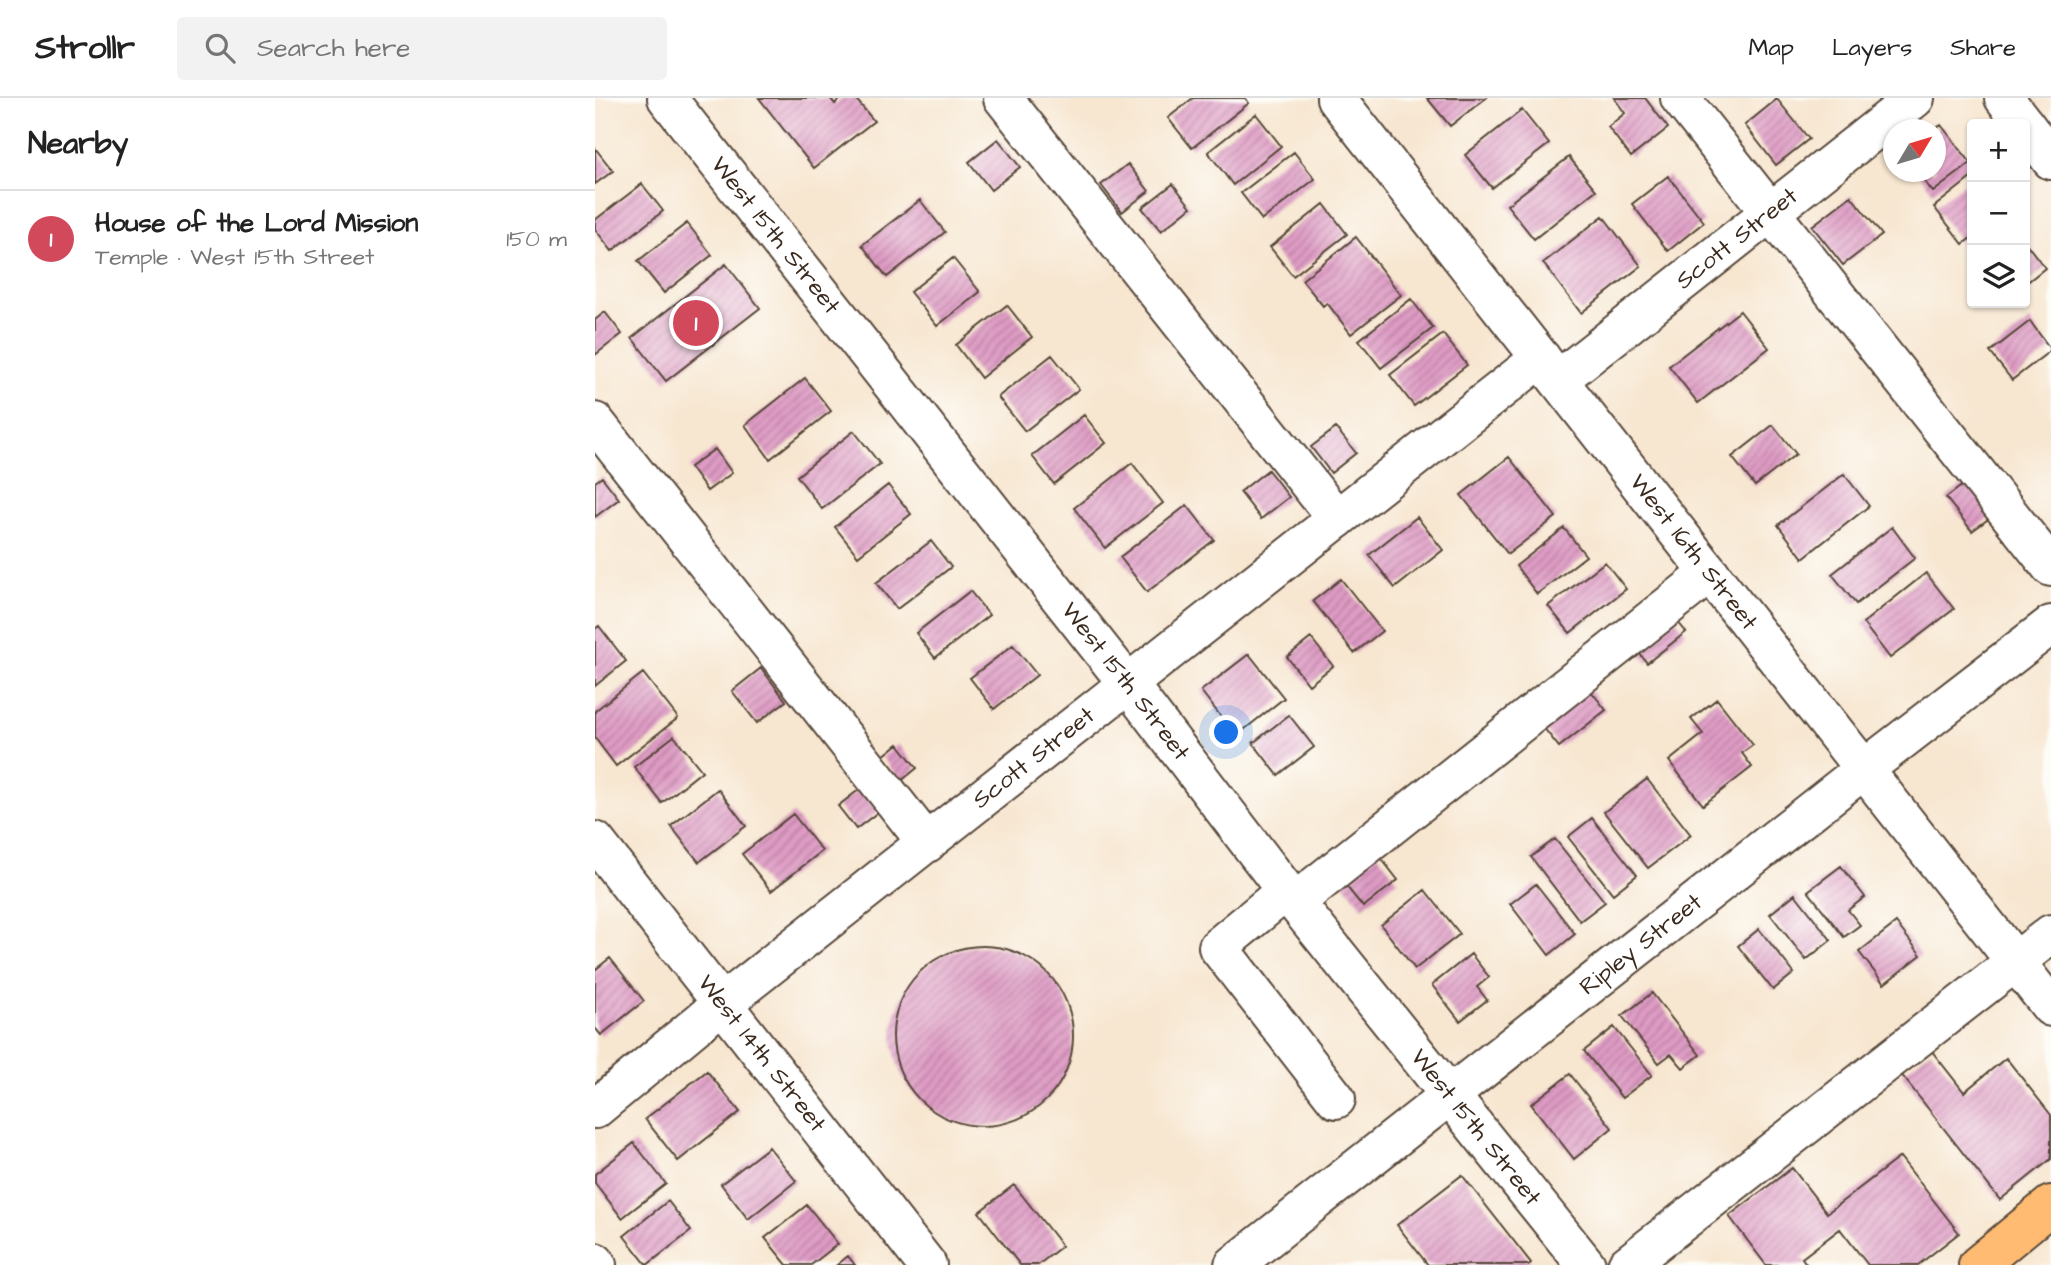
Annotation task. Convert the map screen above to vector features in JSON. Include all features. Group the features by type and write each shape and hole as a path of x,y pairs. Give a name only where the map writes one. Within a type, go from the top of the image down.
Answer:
{"highway":[{"path":"1978,1265 2047,1216"}],"street":[{"name":"West 15th Street","path":"667,98 1128,684 1291,897 1586,1265"},
{"path":"1003,98 1337,519"},
{"name":"West 16th Street","path":"1336,98 2051,1007"},
{"path":"1680,98 2051,566"},
{"name":"Scott Street","path":"595,1109 723,1003 1337,519 1770,212 1915,98"},
{"path":"2004,98 2020,119"},
{"path":"2030,133 2051,160"},
{"path":"595,422 927,843"},
{"path":"1336,1099 1217,947 1291,897 1710,573"},
{"name":"Ripley Street","path":"1234,1265 2051,625"},
{"name":"West 14th Street","path":"595,841 927,1265"},
{"path":"1627,1265 2051,934"}],"building":[{"path":"759,98 830,98 835,104 842,98 855,98 874,121 814,168"},
{"path":"1193,98 1245,98 1249,103 1192,148 1168,118"},
{"path":"1427,98 1486,98 1450,126"},
{"path":"1614,98 1645,98 1668,128 1631,157 1608,127 1625,113"},
{"path":"1777,99 1809,139 1776,165 1745,125"},
{"path":"1522,110 1549,144 1492,188 1465,155"},
{"path":"1256,114 1281,146 1233,185 1208,152"},
{"path":"1946,131 1967,158 1967,166 1933,192 1925,182 1946,182"},
{"path":"998,139 1020,167 991,190 969,162"},
{"path":"595,148 613,171 595,184"},
{"path":"1294,152 1315,179 1262,220 1241,193"},
{"path":"1569,157 1596,190 1534,239 1507,205"},
{"path":"1128,164 1149,191 1122,212 1101,185"},
{"path":"1668,176 1704,222 1668,251 1632,204"},
{"path":"1967,181 1967,241 1963,244 1934,207"},
{"path":"642,184 663,211 612,251 595,229 595,220"},
{"path":"1173,184 1191,207 1161,231 1142,208"},
{"path":"1851,196 1882,235 1843,265 1812,226"},
{"path":"920,200 945,232 887,277 862,245"},
{"path":"1324,204 1347,234 1293,276 1270,247"},
{"path":"1603,216 1641,266 1581,313 1543,263"},
{"path":"687,223 712,255 664,293 638,261"},
{"path":"1356,237 1401,295 1351,334 1327,303 1323,306 1302,280"},
{"path":"2030,248 2045,268 2030,280"},
{"path":"953,258 980,292 937,326 910,292"},
{"path":"726,264 760,308 666,381 632,338"},
{"path":"1411,299 1433,328 1381,368 1359,340"},
{"path":"1007,305 1032,337 981,378 956,345"},
{"path":"1740,311 1769,348 1698,403 1669,366"},
{"path":"605,312 622,334 595,355 595,320"},
{"path":"2030,321 2051,350 2012,380 1990,352"},
{"path":"1443,334 1467,365 1414,406 1390,375"},
{"path":"1052,355 1079,389 1025,431 998,397"},
{"path":"805,378 831,411 770,459 745,425"},
{"path":"1084,415 1106,443 1054,484 1032,456"},
{"path":"1773,425 1796,454 1755,486 1732,457"},
{"path":"1336,428 1356,453 1331,473 1311,447"},
{"path":"854,431 880,464 822,509 797,476"},
{"path":"715,449 732,473 707,491 690,467"},
{"path":"1509,457 1556,517 1508,554 1461,495"},
{"path":"1132,463 1163,503 1105,548 1074,508"},
{"path":"1268,470 1289,497 1261,519 1240,492"},
{"path":"1844,474 1869,506 1803,558 1778,525"},
{"path":"602,477 619,499 595,517 595,482"},
{"path":"1969,480 1995,514 1972,531 1946,498"},
{"path":"888,485 911,514 858,556 835,527"},
{"path":"1187,505 1214,540 1147,592 1120,557"},
{"path":"1417,517 1443,550 1395,588 1369,555"},
{"path":"1892,527 1915,558 1856,604 1832,574"},
{"path":"1564,528 1586,556 1537,594 1516,566"},
{"path":"931,541 951,567 897,609 876,583"},
{"path":"1605,562 1626,589 1570,633 1548,606"},
{"path":"1926,573 1954,609 1890,658 1863,623"},
{"path":"1341,579 1382,631 1354,653 1313,601"},
{"path":"970,591 989,615 935,658 916,633"},
{"path":"1670,612 1686,632 1647,663 1631,642"},
{"path":"599,626 626,661 595,686 595,629"},
{"path":"1311,638 1333,666 1309,685 1287,657"},
{"path":"1013,645 1037,675 994,709 970,678"},
{"path":"1249,654 1284,698 1236,736 1201,691"},
{"path":"761,668 786,701 757,723 732,691"},
{"path":"643,673 678,718 616,766 595,738 595,711"},
{"path":"1587,686 1606,710 1559,747 1540,723"},
{"path":"1717,699 1753,745 1742,753 1752,767 1703,805 1669,761 1703,734 1691,719"},
{"path":"1289,715 1314,747 1278,775 1253,743"},
{"path":"674,736 702,771 662,803 634,767"},
{"path":"898,744 917,768 901,781 882,757"},
{"path":"1647,779 1691,835 1648,868 1604,812"},
{"path":"718,789 746,826 699,862 671,826"},
{"path":"860,789 878,812 856,829 838,806"},
{"path":"793,814 822,851 771,891 742,854"},
{"path":"1592,818 1637,875 1613,894 1568,837"},
{"path":"1555,839 1605,902 1580,921 1531,857"},
{"path":"1377,853 1398,880 1363,907 1342,881"},
{"path":"1841,866 1865,897 1848,910 1860,925 1844,937 1808,891"},
{"path":"1536,884 1575,934 1549,955 1510,904"},
{"path":"1425,890 1460,934 1415,969 1381,925"},
{"path":"1795,894 1831,940 1806,960 1770,914"},
{"path":"1896,923 1921,955 1884,984 1859,952"},
{"path":"1759,929 1794,973 1773,990 1738,946"},
{"path":"983,946 1017,953 1047,972 1066,1002 1073,1036 1066,1070 1047,1100 1017,1119 983,1126 949,1119 919,1100 900,1070 893,1036 900,1002 919,972 949,953"},
{"path":"1471,954 1489,977 1477,987 1487,1000 1460,1021 1432,985"},
{"path":"610,958 644,1001 601,1035 595,1028 595,970"},
{"path":"1652,993 1700,1055 1683,1068 1671,1054 1659,1063 1622,1016"},
{"path":"1614,1027 1652,1075 1622,1098 1584,1051"},
{"path":"1931,1050 1964,1092 2006,1058 2051,1115 2051,1159 2000,1200 1901,1074"},
{"path":"707,1071 740,1112 678,1161 645,1119"},
{"path":"1570,1074 1612,1128 1574,1159 1531,1104"},
{"path":"634,1143 666,1184 622,1218 595,1183 595,1174"},
{"path":"769,1147 796,1181 748,1219 721,1184"},
{"path":"1900,1157 1959,1233 1918,1265 1868,1265 1840,1229 1802,1258 1807,1265 1766,1265 1729,1216 1792,1168 1827,1213"},
{"path":"1462,1175 1531,1263 1529,1265 1428,1265 1397,1225"},
{"path":"1014,1185 1062,1246 1038,1265 1020,1265 979,1212"},
{"path":"668,1201 691,1231 647,1265 624,1236"},
{"path":"807,1205 838,1244 811,1265 787,1265 765,1238"},
{"path":"848,1256 855,1265 837,1265"}],"place":[{"name":"House of the Lord Mission","path":"696,323"}]}
